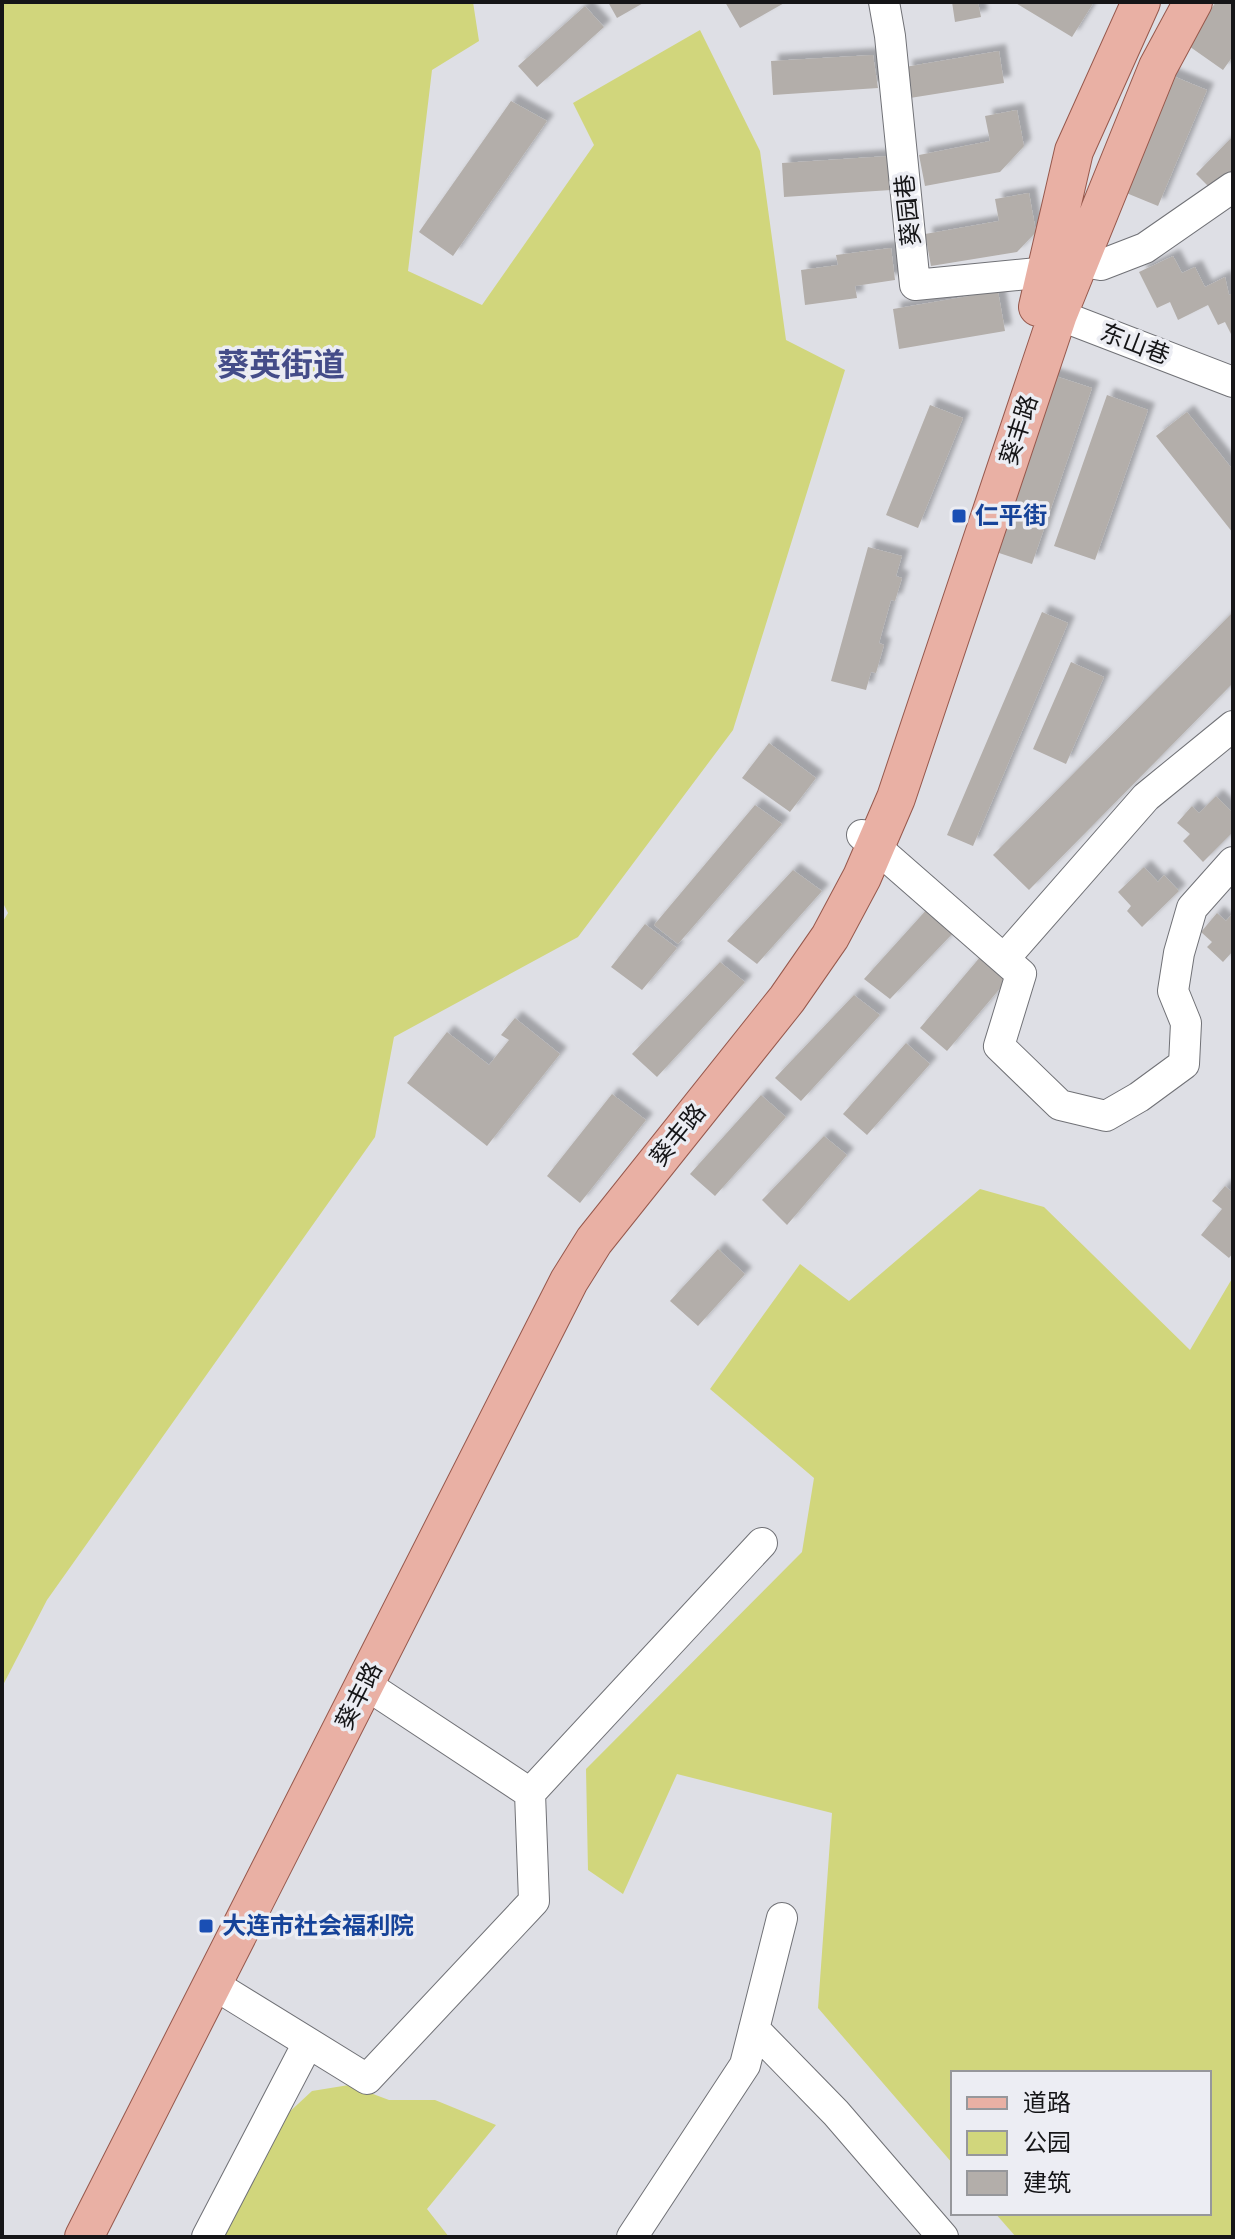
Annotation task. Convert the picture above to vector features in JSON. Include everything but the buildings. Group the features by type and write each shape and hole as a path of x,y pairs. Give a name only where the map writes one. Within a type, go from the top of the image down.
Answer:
{"main road":[{"name":"葵丰路","path":"1059,276 1074,151 1141,2"},
{"path":"1059,276 1104,140 1137,61 1170,2"},
{"name":"葵丰路","path":"84,2237 569,1281 594,1241 787,999 830,937 862,877 868,840 1059,276 1158,67 1193,2"},
{"name":"葵丰路","path":"64,2237 552,1273 574,1236 765,998 868,840"}],"street":[{"name":"葵园巷","path":"884,2 915,285 1059,276"},
{"path":"1059,276 1101,265 1145,248 1233,187"},
{"name":"东山巷","path":"1059,276 1233,382"},
{"path":"1004,959 1146,797 1233,726"},
{"path":"868,840 1021,974 999,1046 1060,1105 1106,1116 1139,1097 1184,1064 1186,1023 1173,991 1179,953 1192,908 1233,862"},
{"path":"213,1984 367,2079 534,1901 530,1793 762,1543"},
{"path":"365,1684 530,1793"},
{"path":"632,2237 745,2065 782,1918"},
{"path":"754,2029 836,2113 943,2237"},
{"path":"207,2237 308,2043"}],"green space":[{"path":"2,2 473,2 479,41 432,70 408,271 482,305 594,145 573,103 700,30 760,151 786,340 845,370 733,730 578,937 394,1037 375,1137 47,1600 2,1687 2,923 8,913 2,901"},
{"path":"980,1189 1044,1207 1190,1350 1233,1277 1233,2237 1016,2237 997,2215 1211,2215 1211,2071 951,2071 951,2162 818,2008 832,1813 677,1774 623,1894 588,1870 586,1769 802,1552 814,1478 710,1389 800,1264 849,1301"},
{"path":"349,2085 389,2100 435,2100 496,2125 427,2209 449,2237 222,2237 285,2116 312,2091"}],"place":[{"name":"仁平街","path":"959,516"},
{"name":"大连市社会福利院","path":"206,1926"}],"district":[{"name":"葵英街道","path":"281,365"}]}
